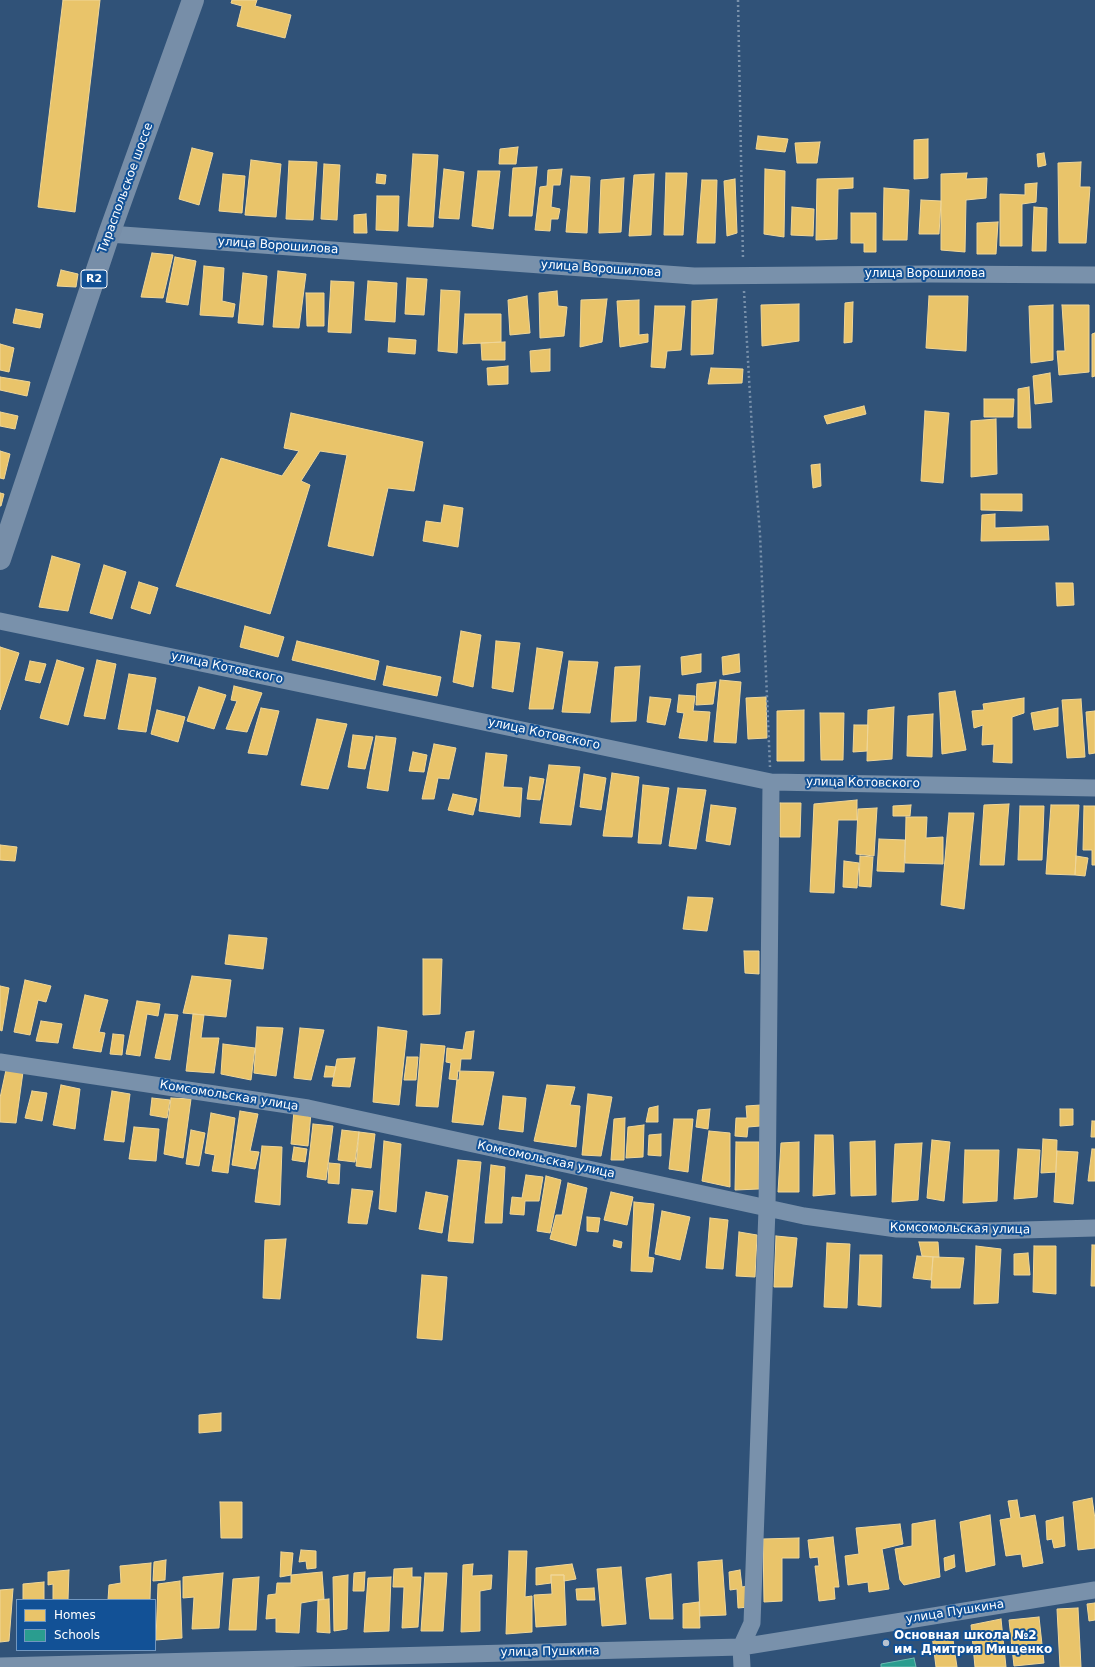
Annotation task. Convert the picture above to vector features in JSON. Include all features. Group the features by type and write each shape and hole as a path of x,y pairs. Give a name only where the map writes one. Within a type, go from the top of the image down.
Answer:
{"main road":[{"name":"Тираспольское шоссе","path":"0,559 109,234 193,0"}],"street":[{"name":"улица Ворошилова","path":"109,234 694,276 922,274 1095,275"},
{"name":"улица Котовского","path":"0,621 771,782 1095,788"},
{"path":"742,1667 741,1647 752,1623 767,1209 771,782"},
{"name":"Комсомольская улица","path":"0,1062 308,1108 804,1216 896,1229 987,1232 1095,1228"},
{"name":"улица Пушкина","path":"0,1666 741,1647 1095,1590"}],"path":[{"path":"738,0 744,276 752,430 760,534 771,782"}],"building: Homes":[{"path":"63,0 100,0 75,212 38,207"},
{"path":"232,0 257,0 255,6 291,15 285,38 237,26 242,6 231,3"},
{"path":"758,136 788,139 785,152 756,149"},
{"path":"928,139 928,178 914,179 914,140"},
{"path":"820,142 817,163 797,163 795,143"},
{"path":"518,147 516,164 499,164 500,149"},
{"path":"192,148 213,153 199,205 179,199"},
{"path":"1044,153 1046,165 1038,167 1037,154"},
{"path":"413,154 438,155 433,227 408,226"},
{"path":"251,160 281,164 276,217 245,215"},
{"path":"289,161 317,162 313,220 286,219"},
{"path":"1081,162 1080,187 1090,187 1086,243 1059,243 1058,163"},
{"path":"324,164 340,165 337,220 321,219"},
{"path":"537,167 532,216 509,216 513,168"},
{"path":"444,169 464,172 459,219 439,218"},
{"path":"562,169 560,185 553,185 551,207 560,209 558,219 551,219 550,231 535,230 540,187 547,186 548,170"},
{"path":"765,169 785,171 784,237 764,234"},
{"path":"478,171 500,171 493,229 472,226"},
{"path":"666,173 687,173 683,235 664,235"},
{"path":"967,173 966,179 987,178 986,198 966,200 965,252 941,250 941,174"},
{"path":"223,174 245,176 242,213 219,211"},
{"path":"377,174 386,175 385,184 376,183"},
{"path":"654,174 651,235 629,236 634,175"},
{"path":"571,176 590,177 587,233 566,232"},
{"path":"624,178 621,232 599,233 601,180"},
{"path":"853,178 853,188 838,189 837,239 816,240 817,179"},
{"path":"735,179 737,233 727,236 724,181"},
{"path":"702,180 717,180 715,243 697,243"},
{"path":"1037,183 1036,202 1022,204 1022,246 1000,246 1000,194 1025,195 1025,184"},
{"path":"884,188 909,190 907,240 883,240"},
{"path":"377,196 399,196 398,231 376,230"},
{"path":"921,200 941,201 939,234 919,234"},
{"path":"792,207 814,209 813,236 791,235"},
{"path":"1034,207 1047,208 1046,251 1032,251"},
{"path":"851,213 876,213 876,252 864,252 864,243 851,243"},
{"path":"366,214 367,233 354,233 354,215"},
{"path":"998,222 996,254 977,254 977,223"},
{"path":"152,253 173,255 163,298 141,297"},
{"path":"175,257 196,261 188,305 166,302"},
{"path":"204,266 224,268 222,301 235,304 233,317 200,315"},
{"path":"61,270 78,274 76,287 57,286"},
{"path":"278,271 306,274 299,328 273,327"},
{"path":"243,273 267,276 263,325 238,323"},
{"path":"407,278 427,279 424,315 405,314"},
{"path":"331,281 354,282 351,333 328,332"},
{"path":"368,281 397,283 395,322 365,320"},
{"path":"441,290 460,291 457,353 438,351"},
{"path":"557,291 558,306 567,307 564,336 540,338 539,293"},
{"path":"306,293 324,293 324,326 307,326"},
{"path":"527,296 530,333 510,335 508,300"},
{"path":"929,296 968,296 966,351 926,348"},
{"path":"607,299 602,342 580,347 581,300"},
{"path":"717,299 713,354 691,355 692,301"},
{"path":"639,300 639,335 648,334 648,342 620,347 617,301"},
{"path":"853,302 852,342 844,343 845,303"},
{"path":"799,304 799,341 762,346 761,305"},
{"path":"1053,305 1053,360 1031,363 1029,306"},
{"path":"1062,305 1089,305 1089,372 1059,375 1057,351 1065,351"},
{"path":"655,306 685,306 681,350 667,351 665,368 651,367"},
{"path":"16,309 43,314 40,328 13,323"},
{"path":"465,314 501,314 501,342 463,344"},
{"path":"1095,333 1095,376 1092,377 1092,334"},
{"path":"389,338 416,340 415,354 388,352"},
{"path":"505,342 505,360 482,360 481,343"},
{"path":"0,344 14,348 9,372 0,370"},
{"path":"550,349 550,371 531,372 530,351"},
{"path":"508,366 508,384 488,385 487,368"},
{"path":"711,368 743,369 742,383 708,384"},
{"path":"1050,373 1052,402 1035,404 1033,376"},
{"path":"0,377 30,382 27,396 0,390"},
{"path":"1029,387 1031,428 1018,428 1018,389"},
{"path":"984,399 1014,399 1013,417 984,417"},
{"path":"864,406 866,414 827,424 824,416"},
{"path":"925,411 949,413 943,483 921,481"},
{"path":"0,412 18,416 15,429 0,426"},
{"path":"291,413 423,442 414,491 388,488 373,556 328,546 347,455 320,451 301,481 310,485 270,614 176,586 221,458 282,476 299,451 284,448"},
{"path":"996,419 997,474 971,477 971,421"},
{"path":"0,451 10,454 4,479 0,478"},
{"path":"820,464 821,486 813,488 811,465"},
{"path":"0,493 4,494 1,506 0,506"},
{"path":"981,494 1022,494 1022,511 981,510"},
{"path":"444,505 463,508 458,547 423,541 426,521 441,523"},
{"path":"995,514 995,528 1048,526 1049,540 981,541 982,515"},
{"path":"52,556 80,564 68,611 39,607"},
{"path":"104,565 126,572 112,619 90,613"},
{"path":"139,582 158,588 150,614 131,608"},
{"path":"1056,583 1073,583 1074,605 1057,606"},
{"path":"245,626 284,637 278,657 240,647"},
{"path":"461,631 481,635 473,687 453,682"},
{"path":"297,641 379,661 375,680 292,660"},
{"path":"496,641 520,643 513,692 492,688"},
{"path":"0,647 19,653 0,710"},
{"path":"537,648 563,652 553,709 529,709"},
{"path":"701,654 701,672 682,675 681,657"},
{"path":"739,654 740,672 723,675 722,657"},
{"path":"57,660 84,668 68,725 40,718"},
{"path":"97,660 116,664 105,719 84,716"},
{"path":"30,661 46,664 40,683 25,680"},
{"path":"569,661 598,662 590,713 562,712"},
{"path":"387,666 441,677 437,696 383,685"},
{"path":"640,666 636,721 611,722 615,667"},
{"path":"129,674 156,678 146,732 118,729"},
{"path":"720,680 741,682 736,743 714,742"},
{"path":"716,682 713,704 696,705 697,684"},
{"path":"234,686 262,693 247,732 226,729 237,701 231,700"},
{"path":"199,687 226,695 214,729 187,721"},
{"path":"955,691 966,750 942,754 939,693"},
{"path":"679,695 695,696 693,711 710,712 707,741 679,738 684,713 677,712"},
{"path":"650,697 671,699 665,725 647,722"},
{"path":"766,697 767,738 748,739 746,698"},
{"path":"1024,698 1024,713 1012,717 1012,763 993,762 994,744 982,745 983,725 974,728 972,711 984,710 983,704"},
{"path":"1081,699 1085,757 1067,758 1062,700"},
{"path":"894,707 892,759 867,761 868,710"},
{"path":"261,708 279,711 267,755 248,753"},
{"path":"1058,708 1058,726 1034,730 1031,713"},
{"path":"157,710 185,717 178,742 151,734"},
{"path":"804,710 804,761 777,761 777,711"},
{"path":"1095,711 1095,753 1089,754 1086,712"},
{"path":"820,713 844,713 843,760 821,760"},
{"path":"933,714 932,757 907,756 908,716"},
{"path":"317,719 347,724 328,789 301,785"},
{"path":"854,725 868,725 867,751 853,752"},
{"path":"353,735 373,737 365,769 348,767"},
{"path":"376,736 396,738 388,791 367,788"},
{"path":"434,744 456,748 449,779 438,778 434,799 422,799"},
{"path":"413,752 427,755 424,772 409,771"},
{"path":"486,753 507,755 503,787 522,788 520,817 479,811"},
{"path":"549,765 580,767 571,825 540,823"},
{"path":"612,773 639,777 632,837 603,836"},
{"path":"584,774 606,778 601,810 580,807"},
{"path":"530,777 544,779 540,800 527,799"},
{"path":"643,785 669,788 661,844 638,843"},
{"path":"678,788 706,790 696,849 669,846"},
{"path":"453,794 477,799 473,815 448,810"},
{"path":"857,800 857,820 838,820 834,893 810,892 814,804"},
{"path":"780,803 801,803 800,837 780,837"},
{"path":"1009,804 1004,865 980,865 984,805"},
{"path":"711,805 736,808 730,845 706,841"},
{"path":"911,805 910,816 893,816 893,806"},
{"path":"1051,805 1079,805 1075,875 1046,874"},
{"path":"1020,806 1044,806 1042,860 1018,860"},
{"path":"1084,806 1095,806 1095,865 1092,865 1092,850 1083,850"},
{"path":"877,808 874,856 856,854 858,809"},
{"path":"949,813 974,813 964,909 941,905"},
{"path":"906,817 927,817 926,838 943,837 943,864 905,863"},
{"path":"879,839 905,840 904,872 877,871"},
{"path":"0,845 17,847 15,861 0,860"},
{"path":"860,856 873,857 871,887 859,886"},
{"path":"1076,856 1088,858 1085,876 1075,875"},
{"path":"844,861 859,863 857,888 843,887"},
{"path":"688,897 713,898 707,931 683,929"},
{"path":"229,935 267,938 263,969 225,964"},
{"path":"744,951 759,951 759,974 745,973"},
{"path":"423,959 442,959 440,1014 423,1015"},
{"path":"192,976 231,980 226,1017 183,1013"},
{"path":"25,980 51,986 46,1002 38,1000 30,1035 14,1032"},
{"path":"0,986 9,988 2,1031 0,1030"},
{"path":"85,995 108,1000 99,1032 105,1033 101,1052 73,1048"},
{"path":"137,1001 160,1004 158,1016 147,1014 140,1056 126,1054"},
{"path":"165,1014 178,1015 170,1060 155,1058"},
{"path":"193,1014 204,1015 201,1038 219,1038 214,1073 186,1071"},
{"path":"41,1021 62,1024 58,1043 36,1041"},
{"path":"257,1027 283,1028 276,1076 254,1073"},
{"path":"378,1027 407,1031 399,1105 373,1102"},
{"path":"300,1028 324,1030 311,1080 294,1078"},
{"path":"474,1031 471,1059 461,1059 459,1080 449,1079 451,1063 446,1062 447,1048 463,1050 466,1032"},
{"path":"113,1034 124,1035 122,1055 110,1054"},
{"path":"223,1044 255,1048 251,1080 221,1074"},
{"path":"421,1044 445,1046 438,1107 416,1106"},
{"path":"407,1057 418,1057 416,1080 404,1080"},
{"path":"355,1058 350,1087 332,1086 337,1059"},
{"path":"326,1066 336,1067 333,1077 324,1077"},
{"path":"6,1070 23,1072 16,1123 0,1122 0,1098"},
{"path":"458,1071 494,1072 483,1125 452,1122"},
{"path":"61,1085 80,1089 75,1129 53,1125"},
{"path":"547,1085 575,1087 570,1105 580,1106 576,1147 534,1141"},
{"path":"32,1091 47,1093 42,1121 25,1118"},
{"path":"112,1091 130,1094 124,1142 104,1140"},
{"path":"588,1094 612,1097 601,1156 582,1155"},
{"path":"503,1096 526,1098 523,1132 499,1129"},
{"path":"152,1098 170,1100 167,1118 150,1115"},
{"path":"171,1098 191,1099 183,1158 164,1154"},
{"path":"761,1105 760,1126 748,1127 747,1137 735,1136 736,1118 747,1118 746,1106"},
{"path":"658,1106 658,1122 646,1122 649,1108"},
{"path":"710,1109 708,1129 696,1127 698,1110"},
{"path":"1060,1109 1073,1109 1073,1125 1060,1126"},
{"path":"240,1111 258,1114 250,1151 259,1152 255,1169 232,1165"},
{"path":"294,1111 311,1113 308,1146 291,1144"},
{"path":"211,1113 235,1118 228,1173 212,1171 215,1155 205,1153"},
{"path":"625,1118 624,1160 611,1160 614,1119"},
{"path":"674,1119 693,1119 688,1172 669,1169"},
{"path":"1092,1121 1095,1121 1095,1137 1091,1137"},
{"path":"313,1124 333,1126 326,1180 307,1177"},
{"path":"644,1125 643,1157 626,1158 628,1127"},
{"path":"134,1127 159,1129 156,1161 129,1159"},
{"path":"191,1130 205,1133 199,1166 186,1164"},
{"path":"342,1130 359,1132 355,1162 338,1160"},
{"path":"709,1131 730,1133 730,1187 702,1181"},
{"path":"359,1132 375,1134 371,1168 356,1166"},
{"path":"661,1134 661,1156 648,1155 649,1135"},
{"path":"815,1135 833,1135 835,1194 813,1196"},
{"path":"1043,1139 1057,1140 1056,1172 1041,1173"},
{"path":"932,1140 950,1142 944,1201 927,1198"},
{"path":"384,1141 401,1144 396,1212 379,1209"},
{"path":"875,1141 876,1195 851,1196 850,1142"},
{"path":"736,1142 759,1142 759,1189 735,1190"},
{"path":"799,1142 799,1192 778,1192 781,1143"},
{"path":"922,1143 918,1200 892,1202 895,1144"},
{"path":"262,1146 282,1147 280,1205 255,1202"},
{"path":"294,1147 307,1149 305,1162 292,1160"},
{"path":"1018,1149 1040,1150 1037,1197 1014,1199"},
{"path":"1092,1149 1095,1149 1095,1181 1088,1181"},
{"path":"965,1150 999,1150 997,1201 963,1203"},
{"path":"1057,1151 1078,1152 1073,1204 1054,1202"},
{"path":"458,1160 481,1162 473,1243 448,1241"},
{"path":"329,1163 340,1164 339,1184 328,1183"},
{"path":"491,1165 505,1167 502,1223 485,1223"},
{"path":"526,1175 543,1177 539,1201 525,1201 524,1215 510,1214 512,1197 522,1198"},
{"path":"546,1176 561,1180 550,1233 537,1231"},
{"path":"568,1183 587,1188 576,1246 550,1239 556,1215 562,1215"},
{"path":"352,1189 373,1191 367,1224 348,1223"},
{"path":"426,1192 448,1196 442,1233 419,1229"},
{"path":"611,1192 633,1197 627,1225 604,1220"},
{"path":"634,1202 654,1204 648,1257 654,1258 652,1272 631,1271"},
{"path":"662,1211 690,1217 680,1260 655,1254"},
{"path":"587,1217 600,1218 598,1232 587,1231"},
{"path":"710,1218 728,1220 723,1269 706,1268"},
{"path":"739,1232 757,1235 755,1277 736,1276"},
{"path":"776,1236 797,1238 792,1287 774,1287"},
{"path":"286,1239 280,1299 263,1298 265,1240"},
{"path":"614,1240 622,1242 621,1248 613,1246"},
{"path":"919,1242 938,1242 939,1257 922,1256"},
{"path":"827,1243 850,1244 847,1308 824,1307"},
{"path":"1092,1245 1095,1245 1095,1286 1091,1286"},
{"path":"976,1246 1001,1249 998,1303 974,1304"},
{"path":"1034,1246 1056,1246 1056,1294 1033,1292"},
{"path":"1028,1253 1030,1275 1014,1275 1014,1254"},
{"path":"860,1255 882,1255 881,1307 858,1305"},
{"path":"917,1256 933,1257 931,1280 913,1278"},
{"path":"933,1257 964,1258 960,1288 931,1288"},
{"path":"422,1275 447,1277 442,1340 417,1338"},
{"path":"221,1413 221,1431 199,1433 199,1415"},
{"path":"1092,1498 1095,1519 1095,1548 1078,1550 1073,1502"},
{"path":"1017,1500 1020,1518 1035,1515 1043,1563 1023,1567 1021,1554 1006,1556 1000,1520 1011,1518 1008,1501"},
{"path":"220,1502 242,1502 242,1538 221,1538"},
{"path":"990,1515 995,1565 966,1572 960,1522"},
{"path":"1063,1517 1065,1546 1054,1548 1052,1539 1047,1540 1046,1521"},
{"path":"935,1520 940,1577 904,1585 900,1580 895,1549 912,1546 912,1524"},
{"path":"900,1524 903,1544 882,1549 889,1589 869,1592 868,1582 848,1585 845,1556 859,1554 856,1528"},
{"path":"833,1537 839,1587 834,1587 835,1599 819,1601 815,1566 819,1566 818,1557 810,1558 808,1540"},
{"path":"799,1538 799,1558 782,1558 782,1601 764,1602 763,1539"},
{"path":"301,1550 316,1551 316,1568 307,1569 306,1561 299,1562"},
{"path":"509,1551 527,1551 525,1597 532,1596 532,1632 506,1634"},
{"path":"281,1552 293,1553 291,1575 280,1577"},
{"path":"954,1555 955,1567 945,1571 944,1558"},
{"path":"166,1560 165,1580 153,1581 154,1562"},
{"path":"722,1560 726,1615 700,1616 698,1562"},
{"path":"151,1563 150,1599 108,1599 109,1585 121,1583 120,1566"},
{"path":"473,1564 472,1576 492,1575 491,1589 480,1591 480,1631 461,1632 463,1565"},
{"path":"572,1564 576,1579 564,1581 564,1575 551,1575 551,1583 536,1585 536,1568"},
{"path":"621,1567 626,1624 602,1626 597,1569"},
{"path":"412,1568 412,1577 421,1577 418,1627 402,1628 404,1587 393,1587 394,1569"},
{"path":"69,1570 68,1599 53,1599 53,1584 48,1585 48,1572"},
{"path":"740,1570 742,1587 748,1586 749,1607 738,1608 737,1589 730,1590 729,1572"},
{"path":"322,1572 324,1599 301,1603 299,1633 276,1632 276,1618 266,1619 268,1595 276,1594 277,1583 291,1583 291,1575"},
{"path":"365,1572 364,1591 353,1591 354,1573"},
{"path":"223,1573 219,1628 192,1629 194,1597 183,1598 183,1577"},
{"path":"425,1573 447,1573 443,1631 421,1631"},
{"path":"671,1574 673,1619 650,1619 646,1578"},
{"path":"348,1575 347,1629 334,1631 333,1577"},
{"path":"551,1575 564,1575 566,1625 536,1627 534,1595 552,1594"},
{"path":"259,1577 256,1630 229,1630 233,1579"},
{"path":"391,1577 389,1631 364,1632 368,1578"},
{"path":"180,1581 182,1638 156,1640 158,1584"},
{"path":"44,1582 44,1599 23,1599 23,1584"},
{"path":"594,1588 595,1600 577,1600 576,1589"},
{"path":"13,1589 9,1641 0,1642 0,1590"},
{"path":"329,1599 330,1633 317,1632 318,1600"},
{"path":"699,1602 700,1628 683,1628 683,1604"},
{"path":"1095,1603 1095,1620 1089,1621 1087,1604"},
{"path":"1078,1608 1081,1667 1060,1667 1057,1609"},
{"path":"1039,1617 1044,1663 1014,1666 1009,1620"},
{"path":"1001,1619 1006,1667 975,1667 971,1625"},
{"path":"952,1633 957,1667 936,1667 932,1635"}],"building: Schools":[{"path":"914,1658 916,1667 881,1667 881,1664"}],"place":[{"name":"Основная школа №2 им. Дмитрия Мищенко","path":"886,1643"}]}
